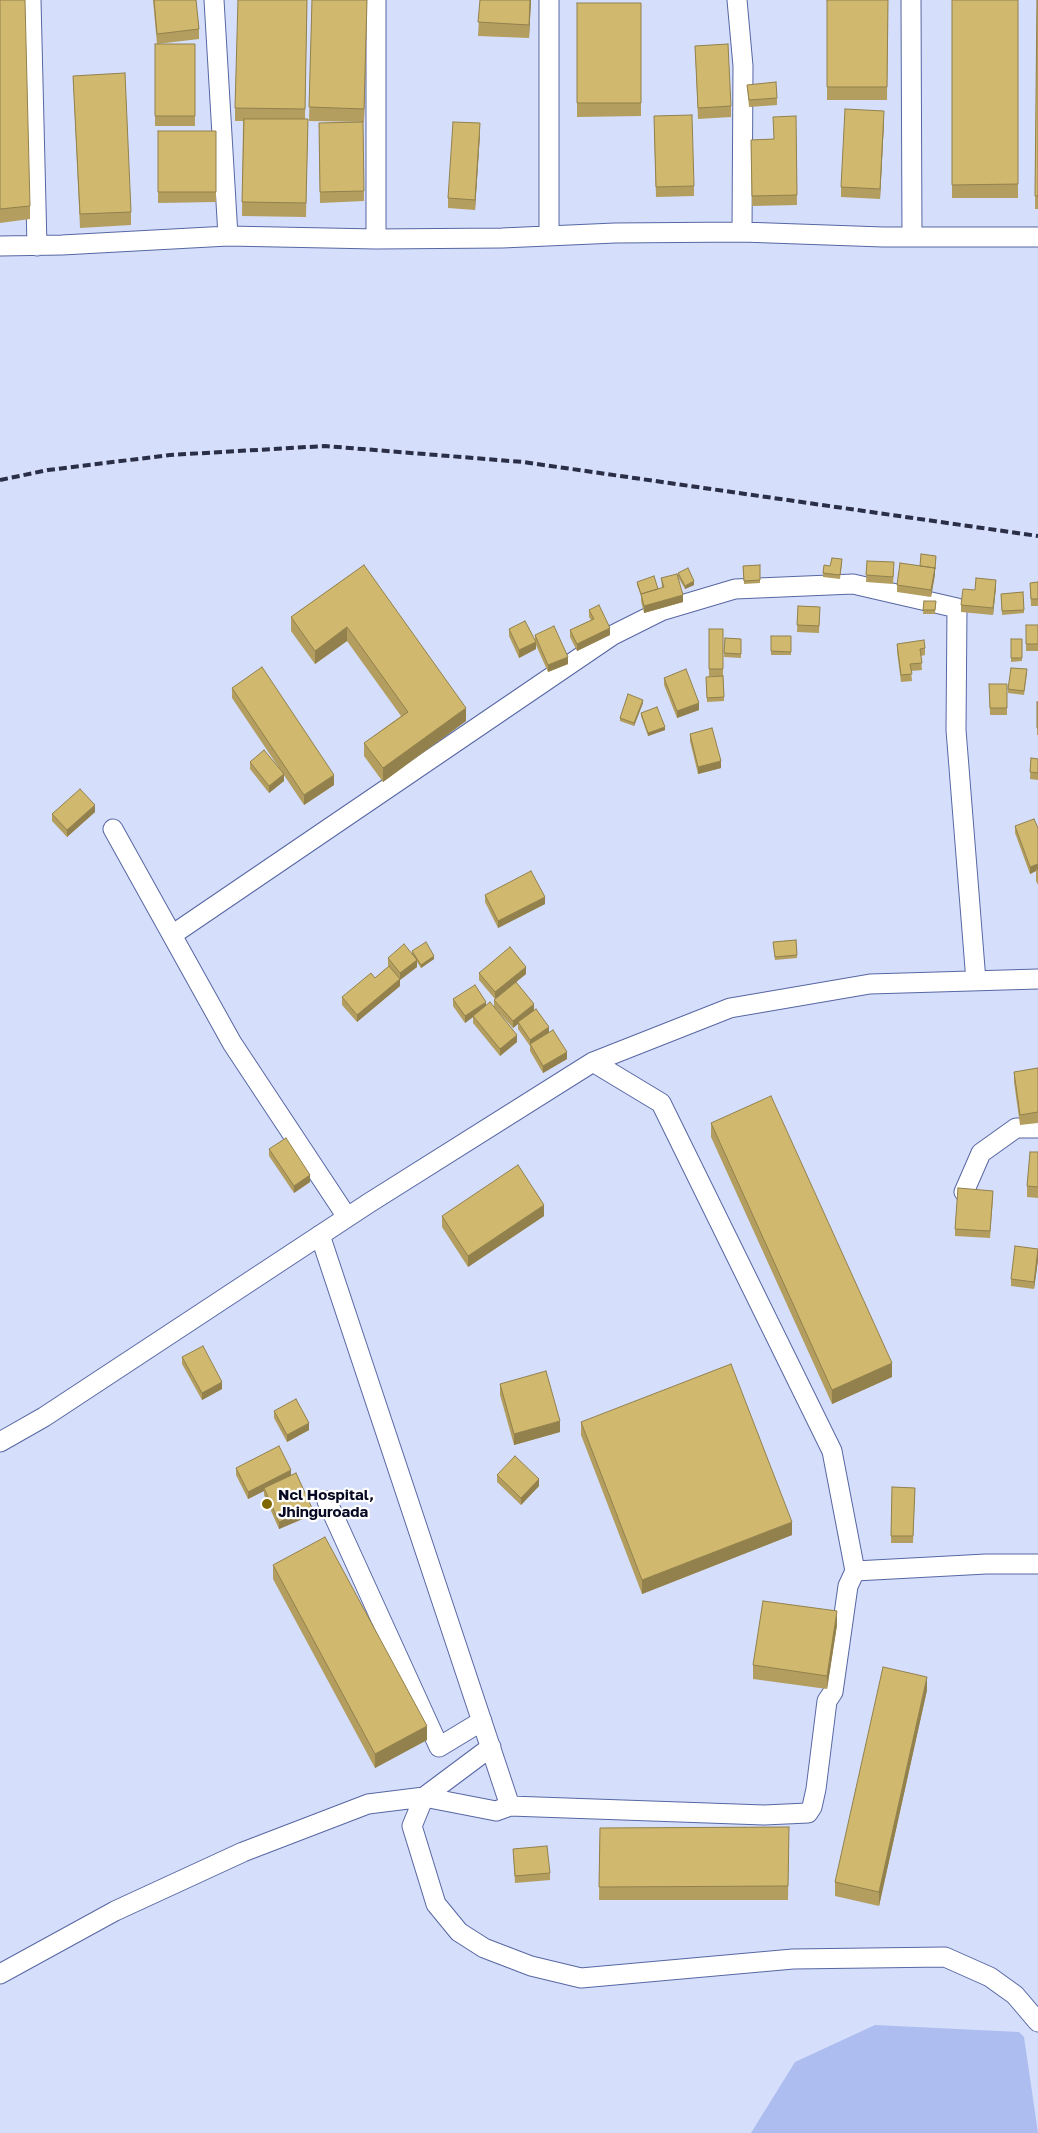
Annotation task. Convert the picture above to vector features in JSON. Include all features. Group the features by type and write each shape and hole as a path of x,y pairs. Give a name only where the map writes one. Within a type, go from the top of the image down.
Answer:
{"street":[{"path":"31,0 37,246"},
{"path":"214,0 228,236"},
{"path":"376,0 376,239"},
{"path":"548,236 549,0"},
{"path":"737,0 742,66 742,232"},
{"path":"911,0 912,237"},
{"path":"0,246 37,246 228,236 376,239 742,232 912,237 1038,237"},
{"path":"172,935 621,631 662,610 735,589 853,584 957,608 956,730 976,981"},
{"path":"113,829 232,1043 348,1217"},
{"path":"0,1442 44,1418 320,1235 593,1062 730,1008 870,984 1038,979"},
{"path":"0,1974 115,1911 243,1852 368,1804 424,1797 496,1811 510,1806 808,1814 812,1807 816,1790 827,1701 833,1692 848,1586 854,1571 832,1452 661,1103 593,1062"},
{"path":"964,1192 981,1154 1016,1128 1038,1128"},
{"path":"320,1235 510,1806"},
{"path":"327,1501 439,1747 482,1721"},
{"path":"854,1571 986,1564 1038,1564"},
{"path":"491,1747 424,1797 412,1826 436,1904 459,1932 484,1948 530,1966 581,1978 793,1959 945,1957 990,1976 1015,1995 1038,2022"}],"shaded area":[{"path":"875,2025 1019,2032 1024,2037 1038,2133 751,2133 795,2062"}],"building":[{"path":"0,0 25,0 30,206 0,209"},
{"path":"154,0 196,0 199,29 157,34"},
{"path":"238,0 307,0 305,109 235,108"},
{"path":"312,0 367,0 364,109 309,107"},
{"path":"480,0 530,0 529,25 478,22"},
{"path":"827,0 888,0 887,87 827,87"},
{"path":"952,0 1018,0 1018,184 952,185"},
{"path":"1037,0 1038,196 1035,196"},
{"path":"577,3 641,3 641,103 577,103"},
{"path":"155,44 195,44 195,116 155,116"},
{"path":"728,44 731,106 698,108 695,46"},
{"path":"125,73 131,212 80,214 73,76"},
{"path":"776,82 777,98 749,100 747,85"},
{"path":"845,109 884,111 880,189 841,187"},
{"path":"692,115 694,186 656,187 654,116"},
{"path":"796,116 797,195 752,196 751,140 774,139 773,117"},
{"path":"244,119 308,119 306,203 242,202"},
{"path":"363,122 364,191 320,192 319,123"},
{"path":"453,122 480,123 475,200 448,198"},
{"path":"158,131 216,131 216,192 158,192"},
{"path":"921,554 936,556 935,569 920,566"},
{"path":"832,558 842,559 840,575 823,573 824,565 830,566"},
{"path":"867,561 894,562 893,577 866,575"},
{"path":"900,563 935,568 931,590 897,585"},
{"path":"364,565 466,708 383,768 364,743 408,712 347,627 315,651 291,617"},
{"path":"760,565 760,580 744,581 743,566"},
{"path":"688,568 694,581 685,586 678,573"},
{"path":"677,574 683,595 644,606 641,594 664,587 661,578"},
{"path":"654,576 658,589 641,594 637,582"},
{"path":"976,578 996,580 993,608 961,605 963,589 975,590"},
{"path":"1038,582 1038,599 1031,599 1030,583"},
{"path":"1023,592 1024,610 1002,611 1001,594"},
{"path":"924,601 936,601 935,610 923,610"},
{"path":"599,605 610,628 577,644 570,630 594,619 589,610"},
{"path":"798,606 820,607 819,626 797,625"},
{"path":"525,621 536,642 519,650 509,629"},
{"path":"1026,625 1038,625 1038,644 1026,644"},
{"path":"554,626 568,657 548,665 535,635"},
{"path":"709,629 723,629 723,669 709,669"},
{"path":"771,636 791,636 791,652 771,651"},
{"path":"725,638 741,639 741,654 724,653"},
{"path":"1011,639 1022,639 1022,658 1011,658"},
{"path":"924,640 925,648 920,649 922,663 910,664 912,674 901,675 897,644"},
{"path":"262,667 334,775 304,795 232,688"},
{"path":"1011,668 1027,669 1024,691 1008,689"},
{"path":"686,669 699,703 677,711 664,678"},
{"path":"723,676 724,697 707,698 706,677"},
{"path":"989,684 1007,684 1007,708 990,708"},
{"path":"628,694 643,700 634,723 620,718"},
{"path":"1038,702 1038,728 1037,728"},
{"path":"657,707 665,727 648,733 641,713"},
{"path":"712,728 721,761 698,767 690,734"},
{"path":"264,750 284,774 269,786 250,762"},
{"path":"1031,758 1038,759 1038,773 1030,772"},
{"path":"80,789 95,805 67,830 52,814"},
{"path":"1034,819 1038,828 1038,864 1030,867 1015,826"},
{"path":"531,871 545,897 498,921 485,895"},
{"path":"796,940 797,955 775,957 773,942"},
{"path":"426,942 434,956 421,965 412,951"},
{"path":"404,944 417,960 400,973 388,958"},
{"path":"510,947 526,967 495,992 479,973"},
{"path":"389,966 400,979 357,1015 342,997 371,973 375,978"},
{"path":"516,982 534,1004 513,1021 494,1000"},
{"path":"475,985 486,1002 465,1016 453,999"},
{"path":"490,1002 517,1035 500,1049 473,1016"},
{"path":"536,1009 549,1027 530,1040 518,1022"},
{"path":"553,1030 567,1052 543,1066 530,1044"},
{"path":"1038,1068 1038,1112 1020,1115 1014,1072"},
{"path":"771,1096 892,1363 832,1390 711,1123"},
{"path":"286,1138 310,1175 294,1186 269,1149"},
{"path":"1030,1152 1038,1152 1038,1187 1027,1186"},
{"path":"518,1165 544,1205 468,1256 442,1216"},
{"path":"958,1188 993,1191 990,1231 955,1229"},
{"path":"1015,1246 1038,1249 1034,1282 1011,1279"},
{"path":"203,1346 222,1382 202,1393 182,1357"},
{"path":"731,1364 792,1522 642,1580 581,1422"},
{"path":"546,1371 560,1421 514,1434 500,1384"},
{"path":"296,1399 309,1423 287,1435 274,1411"},
{"path":"279,1446 291,1470 248,1492 236,1468"},
{"path":"515,1456 539,1479 521,1498 497,1475"},
{"path":"296,1473 312,1508 279,1522 264,1488"},
{"path":"892,1487 915,1488 913,1536 891,1536"},
{"path":"325,1537 427,1726 375,1754 273,1565"},
{"path":"763,1601 837,1611 827,1676 753,1665"},
{"path":"883,1667 927,1677 879,1892 835,1882"},
{"path":"789,1827 788,1886 599,1887 600,1828"},
{"path":"547,1846 550,1873 515,1876 513,1849"}],"railway":[{"path":"0,480 48,470 170,455 325,446 523,462 1038,536"}],"place":[{"name":"Ncl Hospital, Jhinguroada","path":"267,1504"}]}
